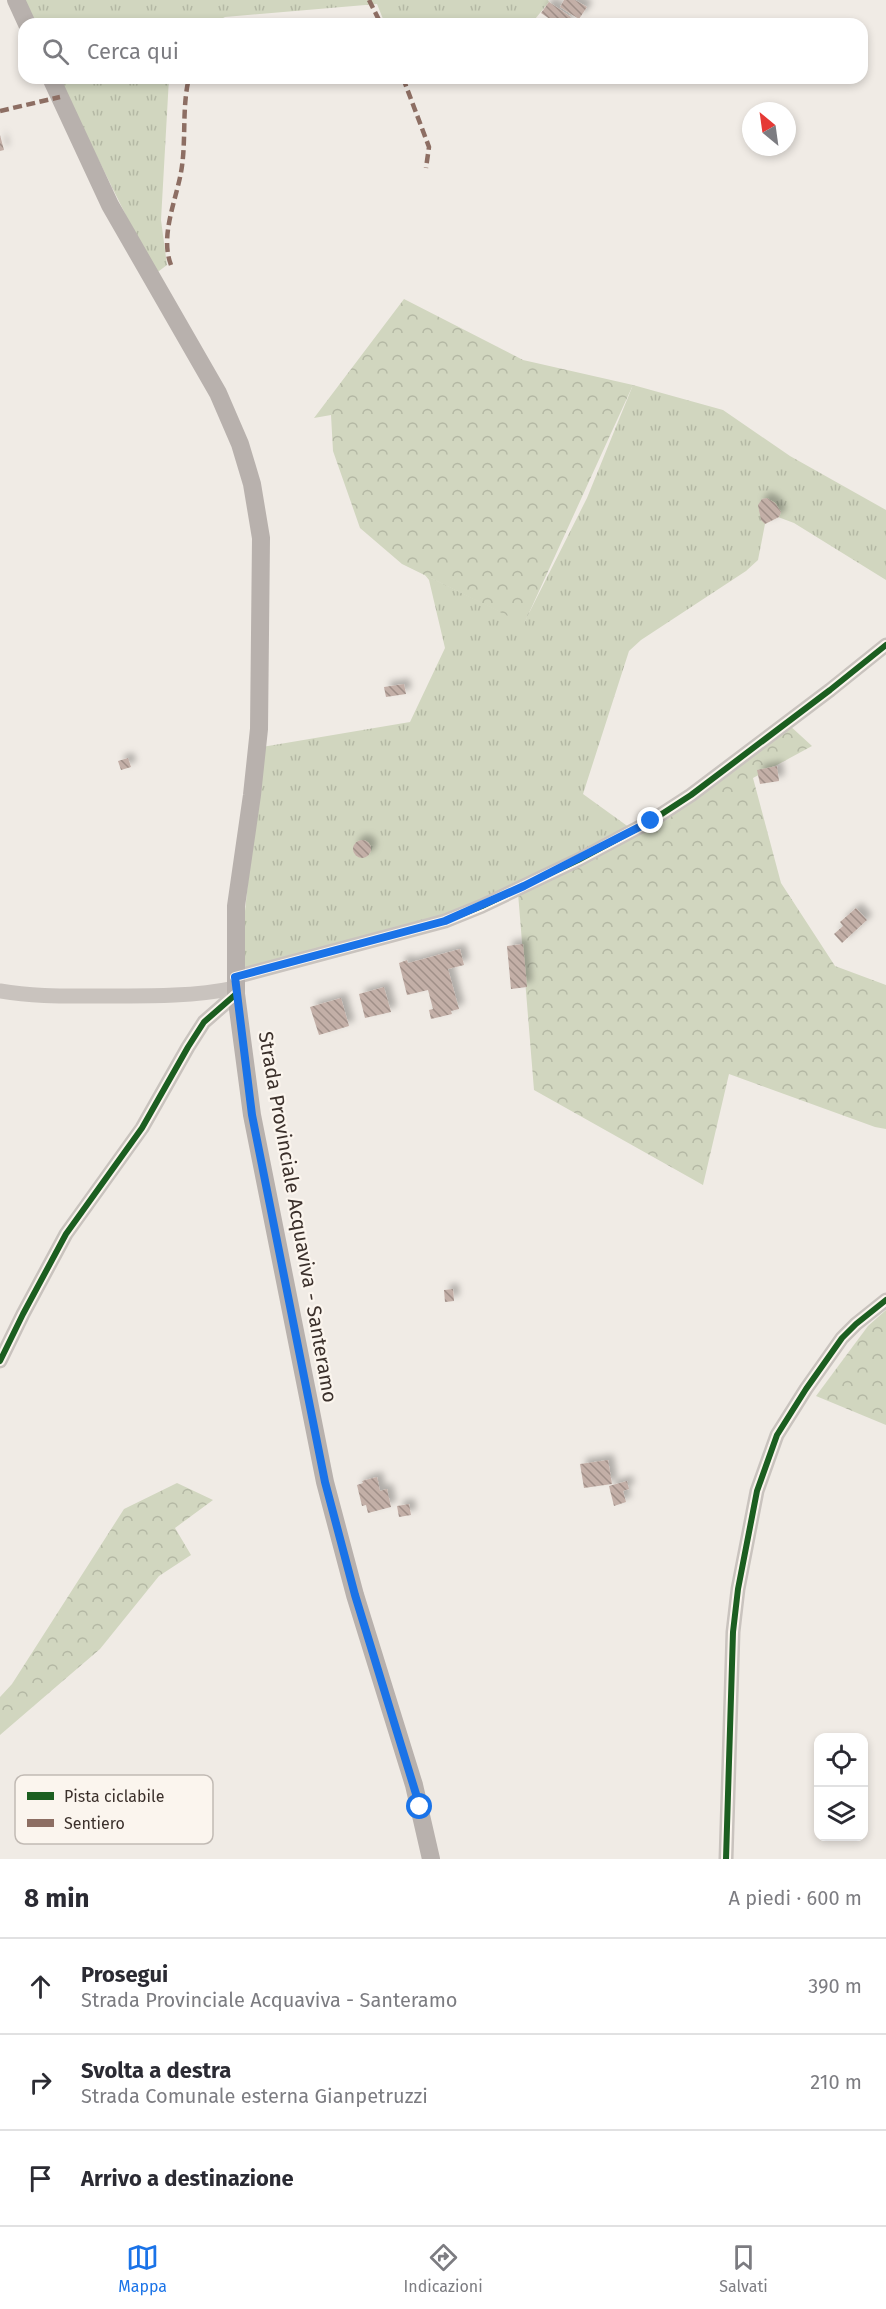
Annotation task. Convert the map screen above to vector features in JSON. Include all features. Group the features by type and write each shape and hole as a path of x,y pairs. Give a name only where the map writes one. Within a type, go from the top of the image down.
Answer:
{"main road":[{"path":"16,0 24,18"},
{"name":"Strada Provinciale Acquaviva - Santeramo","path":"54,84 110,204 218,393 240,444 257,507 261,567 259,729 236,906 235,986 252,1115 325,1482 355,1595 414,1785 431,1859"}],"street":[{"path":"0,991 21,995 206,994 445,921 578,860 642,826 691,795 886,645"},
{"path":"0,1361 66,1234 142,1128 204,1022 235,986"},
{"path":"726,1859 733,1632 738,1588 757,1491 777,1435 806,1389 842,1338 886,1300"}],"green space":[{"path":"23,0 548,0 549,2 536,18 383,18 377,4 223,18 31,18"},
{"path":"61,84 169,84 161,220 167,265 155,274"},
{"path":"404,299 523,360 633,385 524,624 402,564 360,528 333,451 331,415 314,418"},
{"path":"633,385 723,410 790,456 886,510 886,580 794,523 778,517 765,524 758,560 746,571 641,640 629,651 583,794 637,833 454,925 239,969 262,747 410,722 445,648 429,580 425,575 524,623 587,498"},
{"path":"788,724 812,746 753,778 781,883 835,966 886,985 886,1129 729,1074 703,1185 534,1090 518,893 637,833"},
{"path":"886,1310 886,1425 816,1396 868,1326"},
{"path":"177,1483 213,1500 175,1528 191,1555 159,1576 100,1649 0,1735 0,1697 12,1684 124,1509"}],"building":[{"path":"564,0 575,0 587,7 577,18 560,7"},
{"path":"549,2 571,17 548,18 541,13"},
{"path":"0,135 4,150 0,151"},
{"path":"767,498 775,503 781,512 779,517 765,524 761,520 758,505 762,499"},
{"path":"404,684 406,694 386,697 384,687"},
{"path":"128,758 131,767 121,770 118,761"},
{"path":"777,766 779,781 760,784 757,770"},
{"path":"362,840 368,843 371,849 368,855 362,858 356,855 353,849 356,843"},
{"path":"856,908 867,920 842,943 834,934 843,926 840,922"},
{"path":"523,944 527,987 511,989 507,946"},
{"path":"460,949 464,965 448,969 459,1009 451,1011 452,1014 431,1019 429,1010 433,1009 428,990 407,995 399,963 407,960 408,963"},
{"path":"384,987 391,1012 365,1018 359,994"},
{"path":"341,998 349,1026 319,1035 310,1007"},
{"path":"453,1289 454,1301 445,1302 444,1290"},
{"path":"608,1460 612,1484 584,1488 580,1464"},
{"path":"377,1477 380,1491 387,1489 391,1507 368,1513 366,1505 362,1506 357,1485 363,1483 362,1481"},
{"path":"627,1481 629,1489 623,1491 626,1502 614,1506 609,1486"},
{"path":"409,1504 411,1515 399,1517 397,1506"}],"marked path":[{"path":"369,0 378,18"},
{"path":"171,265 167,241 168,228 182,166 188,84"},
{"path":"405,84 429,147 426,168"},
{"path":"0,111 60,97"}],"cycle path":[{"path":"235,977 445,921 578,860 651,821 691,795 886,645"},
{"path":"0,1361 66,1234 142,1128 204,1022 236,994"},
{"path":"726,1859 733,1632 738,1589 757,1491 777,1435 806,1389 842,1338 886,1300"}],"route":[{"path":"420,1807 355,1595 325,1482 252,1115 235,977 445,921 578,860 651,821"}]}
